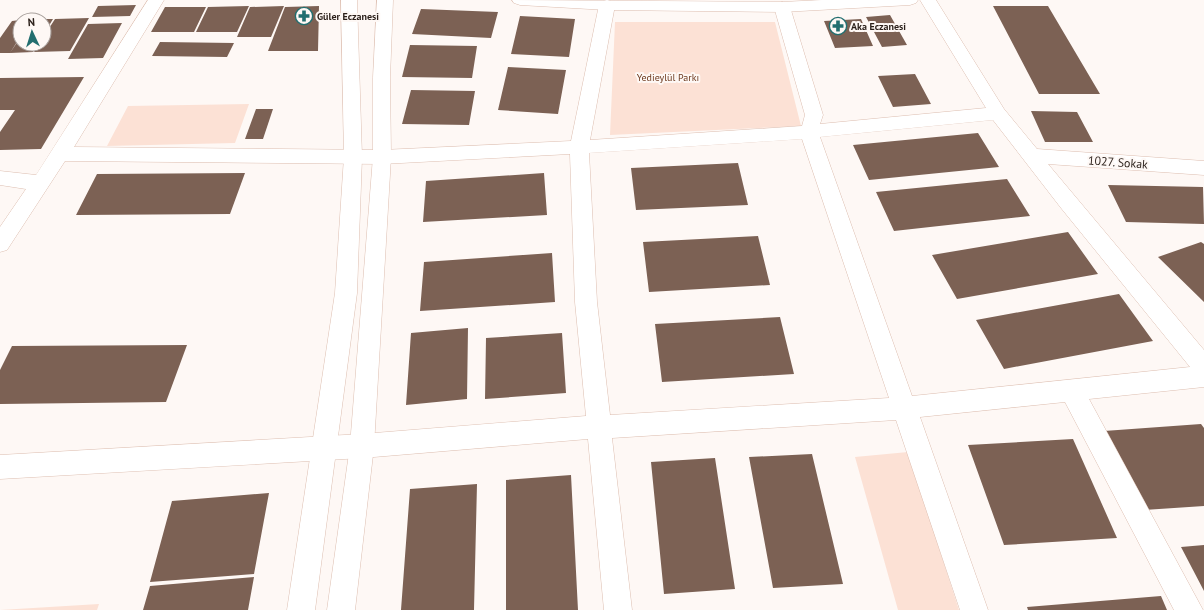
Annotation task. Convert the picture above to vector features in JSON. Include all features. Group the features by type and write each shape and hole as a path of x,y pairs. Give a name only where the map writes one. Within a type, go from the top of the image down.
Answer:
{"street":[{"path":"0,244 60,154 156,0"},
{"path":"301,610 346,293 353,157 349,0"},
{"path":"341,610 362,446 382,157 380,117 381,61 385,0"},
{"path":"520,0 607,5 782,7 910,0"},
{"path":"928,0 998,113 1068,203 1204,367"},
{"path":"607,5 579,147 586,302 618,610"},
{"path":"782,7 814,115 809,132 903,408 974,610"},
{"path":"60,154 382,157 579,147 809,132 998,113"},
{"name":"1027. Sokak","path":"1032,156 1204,168"},
{"path":"0,178 41,183"},
{"path":"0,467 362,446 599,426 903,408 1204,376"},
{"path":"1071,390 1189,610"}],"green space":[{"name":"Yedieylül Parkı","path":"615,22 775,22 801,126 610,135"},
{"path":"249,104 235,143 107,146 128,106"},
{"path":"908,452 959,610 898,610 855,457"},
{"path":"99,604 97,610 0,610"}],"building":[{"path":"136,5 130,16 92,17 98,6"},
{"path":"249,6 237,32 196,32 208,7"},
{"path":"284,6 271,37 237,37 250,7"},
{"path":"319,6 318,51 268,51 285,7"},
{"path":"993,6 1048,6 1100,94 1039,94"},
{"path":"165,7 206,7 194,32 151,32"},
{"path":"421,9 498,12 491,38 412,34"},
{"path":"890,15 907,45 882,47 866,17"},
{"path":"520,16 575,19 569,57 511,54"},
{"path":"89,18 70,51 52,52 52,24 55,19"},
{"path":"861,19 873,46 835,48 824,21"},
{"path":"12,21 12,50 10,53 0,53 0,38"},
{"path":"122,23 103,58 68,59 88,24"},
{"path":"160,42 234,43 227,57 152,56"},
{"path":"410,45 477,46 472,78 402,77"},
{"path":"12,50 12,52 33,52 10,53"},
{"path":"508,67 566,70 558,114 498,110"},
{"path":"915,74 931,104 893,107 878,76"},
{"path":"84,77 41,149 0,150 0,132 15,110 0,110 0,78"},
{"path":"411,90 475,91 469,125 402,124"},
{"path":"256,109 273,109 263,139 245,139"},
{"path":"1031,111 1077,112 1093,142 1045,142"},
{"path":"978,133 999,167 869,180 853,145"},
{"path":"738,163 748,205 636,210 631,168"},
{"path":"245,173 230,214 76,215 97,174"},
{"path":"544,173 547,215 423,222 426,181"},
{"path":"1007,179 1030,216 894,231 876,192"},
{"path":"1108,185 1203,187 1204,224 1126,222"},
{"path":"1068,232 1098,274 957,299 932,255"},
{"path":"758,236 770,285 649,292 643,242"},
{"path":"1201,242 1204,244 1204,302 1158,257"},
{"path":"552,253 555,302 420,311 424,262"},
{"path":"1119,294 1153,341 1004,369 976,320"},
{"path":"780,317 794,374 662,382 655,324"},
{"path":"468,328 467,399 406,405 411,333"},
{"path":"562,333 566,393 485,399 486,338"},
{"path":"187,345 166,402 0,404 0,370 12,346"},
{"path":"1201,424 1204,428 1204,506 1144,510 1104,431"},
{"path":"1073,439 1117,538 1004,545 968,445"},
{"path":"812,454 843,584 773,588 749,457"},
{"path":"715,458 735,589 664,594 651,462"},
{"path":"571,475 578,610 506,610 506,480"},
{"path":"477,484 474,610 401,610 410,489"},
{"path":"269,493 254,574 150,582 172,501"},
{"path":"1204,545 1204,591 1181,547"},
{"path":"254,577 248,610 143,610 150,586"},
{"path":"1161,596 1167,610 1028,610 1027,607"}],"place":[{"name":"Güler Eczanesi","path":"304,16"},
{"name":"Aka Eczanesi","path":"838,26"}]}
